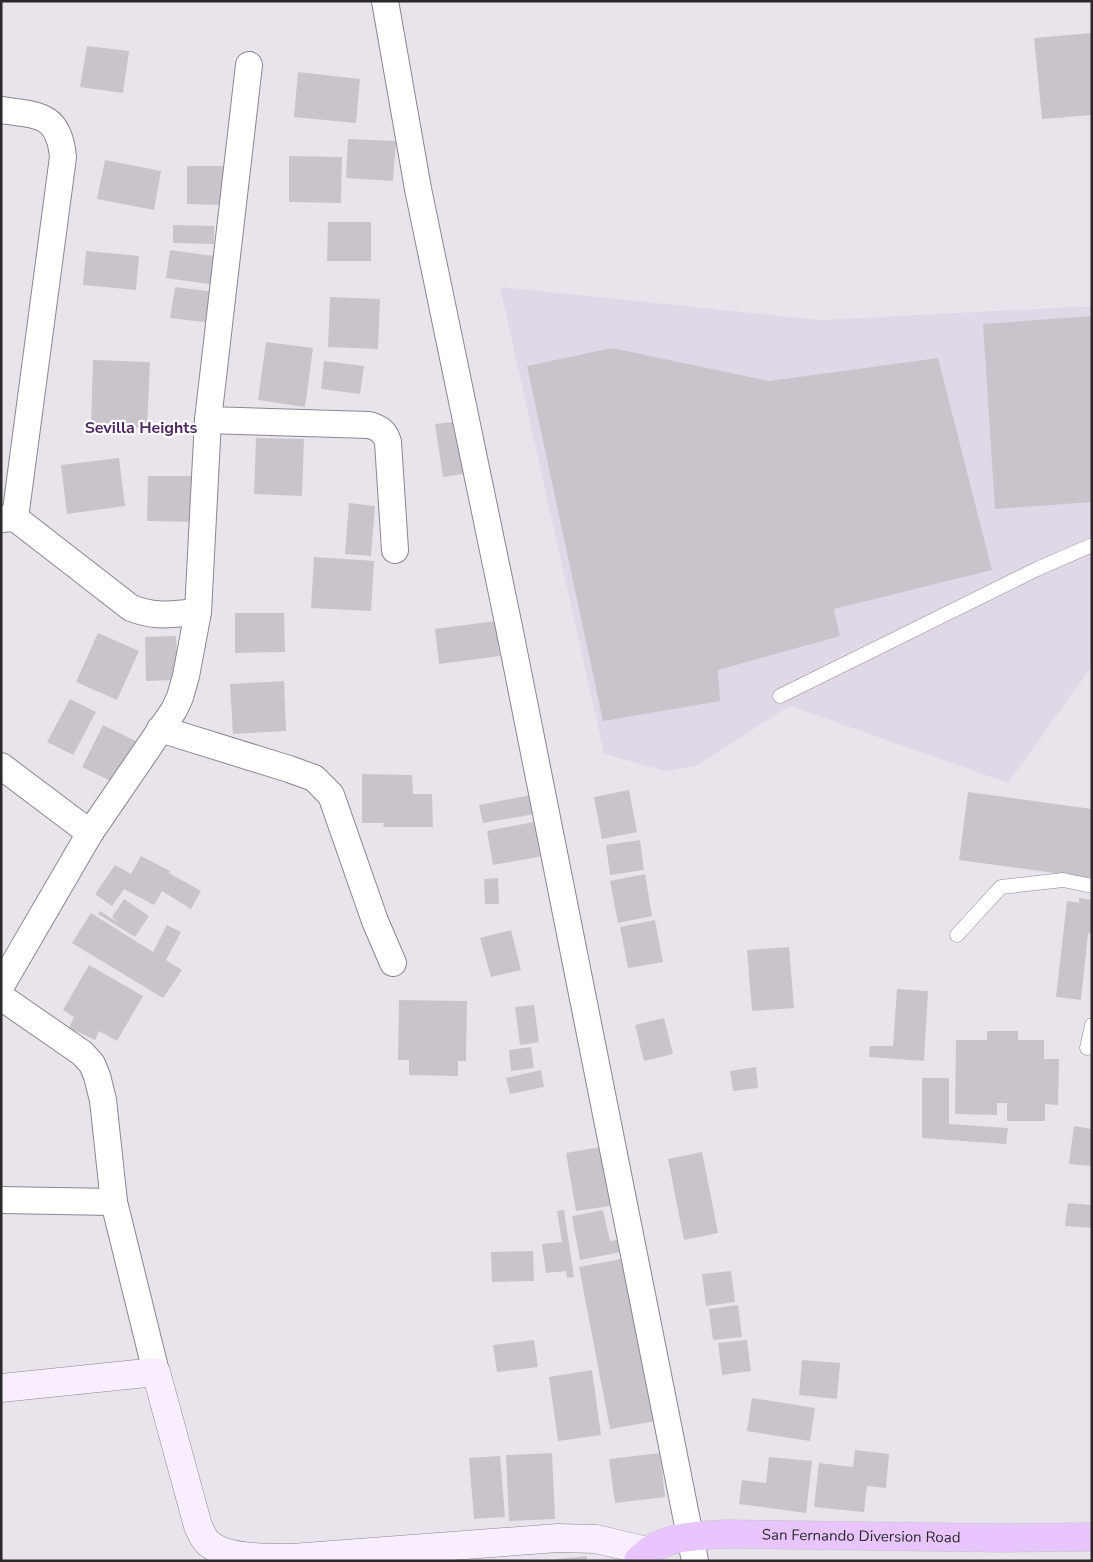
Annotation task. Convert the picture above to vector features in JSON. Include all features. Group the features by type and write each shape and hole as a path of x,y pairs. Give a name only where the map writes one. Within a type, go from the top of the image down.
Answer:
{"highway":[{"name":"San Fernando Diversion Road","path":"642,1556 669,1541 693,1549 724,1534 1092,1538"}],"street":[{"path":"385,1 418,189 513,646 693,1549"},
{"path":"1,986 90,833 174,710 186,676 198,612 208,420 249,65"},
{"path":"1,110 32,114 52,124 62,142 63,157 8,519 131,608 158,616 198,612"},
{"path":"208,420 369,425 383,431 388,442 395,550"},
{"path":"160,729 289,768 314,778 331,795 375,921 394,963"},
{"path":"1,766 90,833"},
{"path":"1,997 82,1053 92,1064 97,1076 103,1100 114,1202 156,1372 198,1526 202,1536 221,1556 292,1558 558,1538 596,1539 642,1556"},
{"path":"1,1200 114,1202"},
{"path":"1,1388 156,1372"}],"lane":[{"path":"780,696 1092,545"},
{"path":"957,935 1001,887 1062,880 1092,886"},
{"path":"1087,1048 1092,1025"}],"shaded area":[{"path":"500,287 820,320 1092,306 1092,666 1008,783 790,706 695,766 665,771 604,754"}],"building":[{"path":"1092,33 1092,115 1042,119 1034,38"},
{"path":"87,46 129,51 123,93 80,87"},
{"path":"298,72 360,79 356,123 294,117"},
{"path":"348,139 396,141 393,181 346,178"},
{"path":"289,156 342,157 341,203 289,202"},
{"path":"105,160 161,171 154,210 97,199"},
{"path":"187,166 228,166 227,205 187,204"},
{"path":"328,222 371,222 371,261 327,261"},
{"path":"173,225 214,226 214,244 173,243"},
{"path":"170,250 220,257 216,285 166,278"},
{"path":"86,251 139,256 136,290 83,285"},
{"path":"175,287 216,292 212,323 170,318"},
{"path":"330,297 380,299 378,349 328,347"},
{"path":"1092,316 1092,502 995,509 983,324"},
{"path":"266,342 313,348 305,407 258,400"},
{"path":"612,348 769,381 938,358 992,570 834,609 840,636 718,670 720,701 603,721 527,366"},
{"path":"93,360 150,362 147,428 91,426"},
{"path":"324,361 364,366 360,394 321,389"},
{"path":"462,421 469,473 443,477 435,424"},
{"path":"256,438 304,439 302,496 254,494"},
{"path":"119,458 125,506 67,514 61,465"},
{"path":"148,476 196,476 196,522 147,521"},
{"path":"349,503 375,506 371,556 345,554"},
{"path":"314,557 374,561 371,611 311,608"},
{"path":"235,613 284,613 285,652 235,653"},
{"path":"495,621 500,656 439,664 435,629"},
{"path":"98,633 139,651 117,700 76,682"},
{"path":"176,636 178,680 146,681 145,637"},
{"path":"284,681 286,731 233,734 230,684"},
{"path":"70,699 96,712 73,755 47,742"},
{"path":"103,725 142,744 121,786 82,767"},
{"path":"362,774 412,775 413,794 432,794 433,827 383,827 384,823 362,823"},
{"path":"629,790 637,832 602,839 594,797"},
{"path":"968,792 1092,809 1092,878 959,860"},
{"path":"531,795 535,814 483,823 479,805"},
{"path":"544,820 550,855 493,865 487,831"},
{"path":"640,840 644,870 610,875 606,845"},
{"path":"141,856 170,871 169,873 201,891 191,909 162,891 154,905 124,889 112,906 95,894 115,865 131,874"},
{"path":"645,874 652,916 618,923 610,881"},
{"path":"498,878 499,904 485,904 484,879"},
{"path":"1079,898 1092,900 1092,934 1088,933 1081,1000 1056,997 1067,901 1079,903"},
{"path":"124,899 149,916 135,937 98,914 100,911 122,925 112,917"},
{"path":"91,913 153,952 167,925 181,932 166,960 182,970 163,998 72,943"},
{"path":"655,920 663,962 628,968 620,927"},
{"path":"511,930 521,970 491,977 480,938"},
{"path":"789,947 794,1008 752,1011 747,950"},
{"path":"89,965 143,996 117,1041 99,1031 95,1040 69,1028 74,1017 63,1010"},
{"path":"897,989 928,991 924,1061 869,1057 870,1046 893,1046"},
{"path":"399,1000 467,1001 466,1061 458,1061 458,1076 409,1075 409,1060 398,1060"},
{"path":"534,1005 539,1042 520,1045 515,1007"},
{"path":"664,1018 673,1054 644,1061 635,1025"},
{"path":"987,1031 1018,1031 1018,1040 1044,1040 1044,1059 1059,1059 1058,1105 1045,1104 1045,1121 1007,1121 1007,1103 997,1103 997,1115 955,1114 956,1040 987,1040"},
{"path":"531,1047 534,1068 511,1071 509,1050"},
{"path":"756,1067 758,1088 733,1091 730,1071"},
{"path":"541,1070 544,1087 510,1094 506,1078"},
{"path":"922,1078 949,1078 949,1124 1008,1128 1006,1144 922,1138"},
{"path":"1074,1126 1092,1129 1092,1166 1069,1164"},
{"path":"600,1147 610,1206 576,1211 566,1153"},
{"path":"702,1152 718,1233 684,1240 668,1159"},
{"path":"1068,1203 1092,1205 1092,1228 1065,1226"},
{"path":"564,1210 574,1277 567,1278 566,1271 546,1273 542,1244 562,1242 557,1211"},
{"path":"603,1210 610,1241 623,1239 626,1251 580,1260 572,1216"},
{"path":"533,1251 534,1281 492,1282 491,1252"},
{"path":"626,1258 656,1421 610,1429 579,1267"},
{"path":"731,1271 735,1302 706,1306 702,1274"},
{"path":"738,1305 742,1337 713,1340 709,1309"},
{"path":"534,1340 538,1367 497,1372 493,1345"},
{"path":"747,1340 751,1371 722,1375 718,1343"},
{"path":"802,1360 840,1363 837,1399 799,1395"},
{"path":"592,1370 601,1435 558,1441 549,1377"},
{"path":"752,1398 815,1408 810,1441 747,1431"},
{"path":"855,1450 889,1454 886,1488 867,1486 864,1512 814,1507 819,1463 853,1467"},
{"path":"552,1453 555,1519 509,1521 506,1455"},
{"path":"660,1453 665,1497 615,1503 609,1459"},
{"path":"500,1456 505,1517 474,1519 469,1458"},
{"path":"769,1457 812,1461 806,1513 739,1504 742,1480 766,1483"},
{"path":"587,1556 587,1561 557,1561 557,1559"}],"district":[{"name":"Sevilla Heights","path":"141,428"}]}
